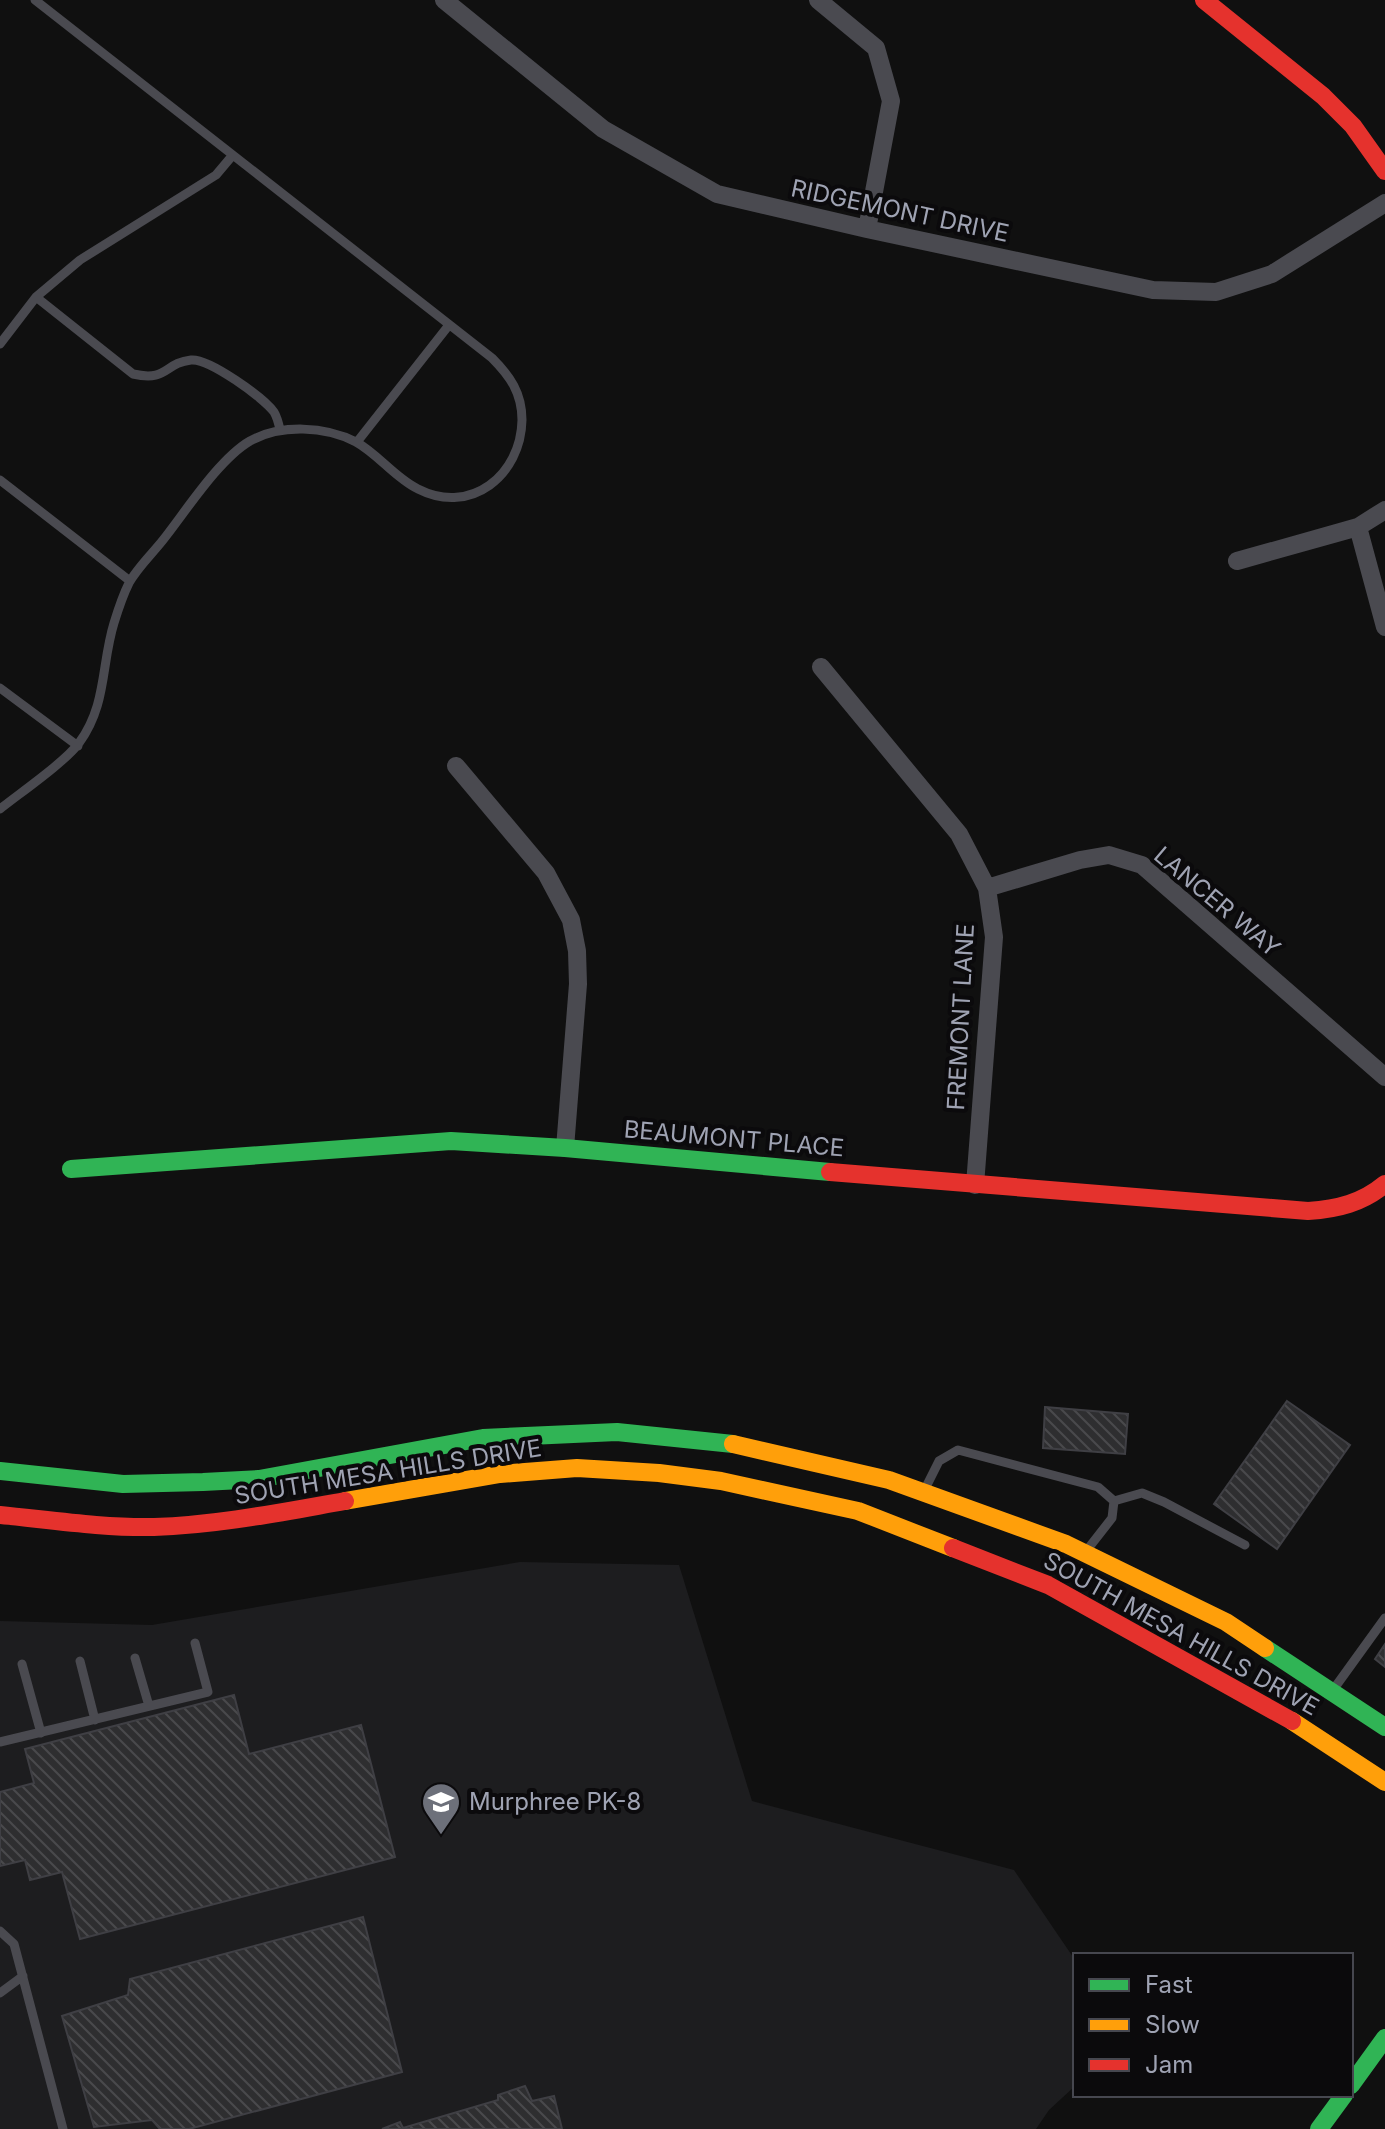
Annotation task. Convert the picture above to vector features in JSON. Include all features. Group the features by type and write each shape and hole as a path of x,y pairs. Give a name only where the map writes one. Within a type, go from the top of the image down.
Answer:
{"street":[{"name":"RIDGEMONT DRIVE","path":"444,0 603,129 717,194 867,229 1153,290 1216,292 1272,274 1385,203"},
{"path":"818,0 876,48 891,101 867,229"},
{"path":"1204,0 1323,96 1353,126 1385,171"},
{"path":"1237,561 1358,527 1385,510"},
{"path":"1358,527 1385,627"},
{"name":"FREMONT LANE","path":"821,667 959,834 987,888 994,937 975,1185"},
{"path":"456,766 546,873 571,920 577,951 578,984 565,1148"},
{"name":"LANCER WAY","path":"987,888 1080,860 1109,855 1142,865 1385,1077"},
{"name":"BEAUMONT PLACE","path":"71,1169 451,1141 1308,1211 1332,1210 1355,1204 1385,1184"},
{"name":"SOUTH MESA HILLS DRIVE","path":"0,1471 123,1484 259,1479 483,1438 617,1432 737,1444 889,1480 923,1492 1057,1564 1385,1782"},
{"name":"SOUTH MESA HILLS DRIVE","path":"0,1515 95,1525 154,1527 229,1521 500,1474 577,1468 721,1481 858,1511 1057,1564 1085,1553 1226,1622 1385,1727"},
{"path":"1353,2082 1385,2038"},
{"path":"1319,2129 1343,2097"}],"lane":[{"path":"0,809 78,746 95,716 113,626 130,581 228,458 251,441 280,430 303,429 337,434 357,442 418,489 448,498 482,490 497,482 510,468 522,430 519,395 510,376 492,358 35,0"},
{"path":"0,344 36,297 80,260 216,175 232,156"},
{"path":"36,297 133,374 160,376 189,360 203,360 220,368 275,413 280,430"},
{"path":"357,442 449,325"},
{"path":"0,480 130,581"},
{"path":"0,688 78,746"},
{"path":"923,1492 939,1461 958,1450 1098,1487 1114,1501"},
{"path":"1114,1501 1142,1493 1245,1545"},
{"path":"1085,1553 1112,1518 1114,1501"},
{"path":"1332,1692 1385,1618"},
{"path":"0,1742 208,1692 195,1643"},
{"path":"135,1658 149,1706"},
{"path":"80,1661 95,1720"},
{"path":"22,1664 41,1733"},
{"path":"0,1931 14,1944 63,2129"},
{"path":"0,1993 23,1976"}],"shaded area":[{"name":"Murphree PK-8","path":"520,1562 679,1565 752,1801 1014,1870 1073,1957 1073,2088 1049,2110 1036,2129 0,2129 0,1621 152,1625"}],"building":[{"path":"1287,1401 1350,1445 1277,1549 1214,1504"},
{"path":"1045,1407 1128,1414 1125,1454 1043,1448"},
{"path":"1385,1644 1385,1667 1375,1659"},
{"path":"234,1695 249,1754 361,1725 395,1857 80,1939 62,1872 30,1880 25,1860 0,1866 0,1792 34,1783 25,1749"},
{"path":"363,1917 402,2072 189,2129 160,2129 152,2120 94,2127 62,2016 128,1995 130,1979"},
{"path":"525,2086 532,2101 554,2096 562,2129 382,2129 400,2122 403,2128 498,2100 498,2095"}],"traffic: fast":[{"path":"71,1169 451,1141 830,1172"},
{"path":"0,1471 123,1484 203,1482 259,1479 483,1438 617,1432 733,1444"},
{"path":"1265,1648 1385,1727"},
{"path":"1353,2082 1385,2038"},
{"path":"1319,2129 1343,2097"}],"traffic: slow":[{"path":"733,1444 889,1480 1066,1544 1226,1622 1265,1648"},
{"path":"345,1501 500,1474 577,1468 659,1473 721,1481 858,1511 953,1548"},
{"path":"1292,1721 1385,1782"}],"traffic: jam":[{"path":"1204,0 1323,96 1353,126 1385,171"},
{"path":"830,1172 1308,1211 1349,1204 1385,1184"},
{"path":"0,1515 96,1525 154,1527 226,1521 345,1501"},
{"path":"953,1548 1048,1585 1292,1721"}],"place":[{"name":"Murphree PK-8","path":"441,1836"}]}
